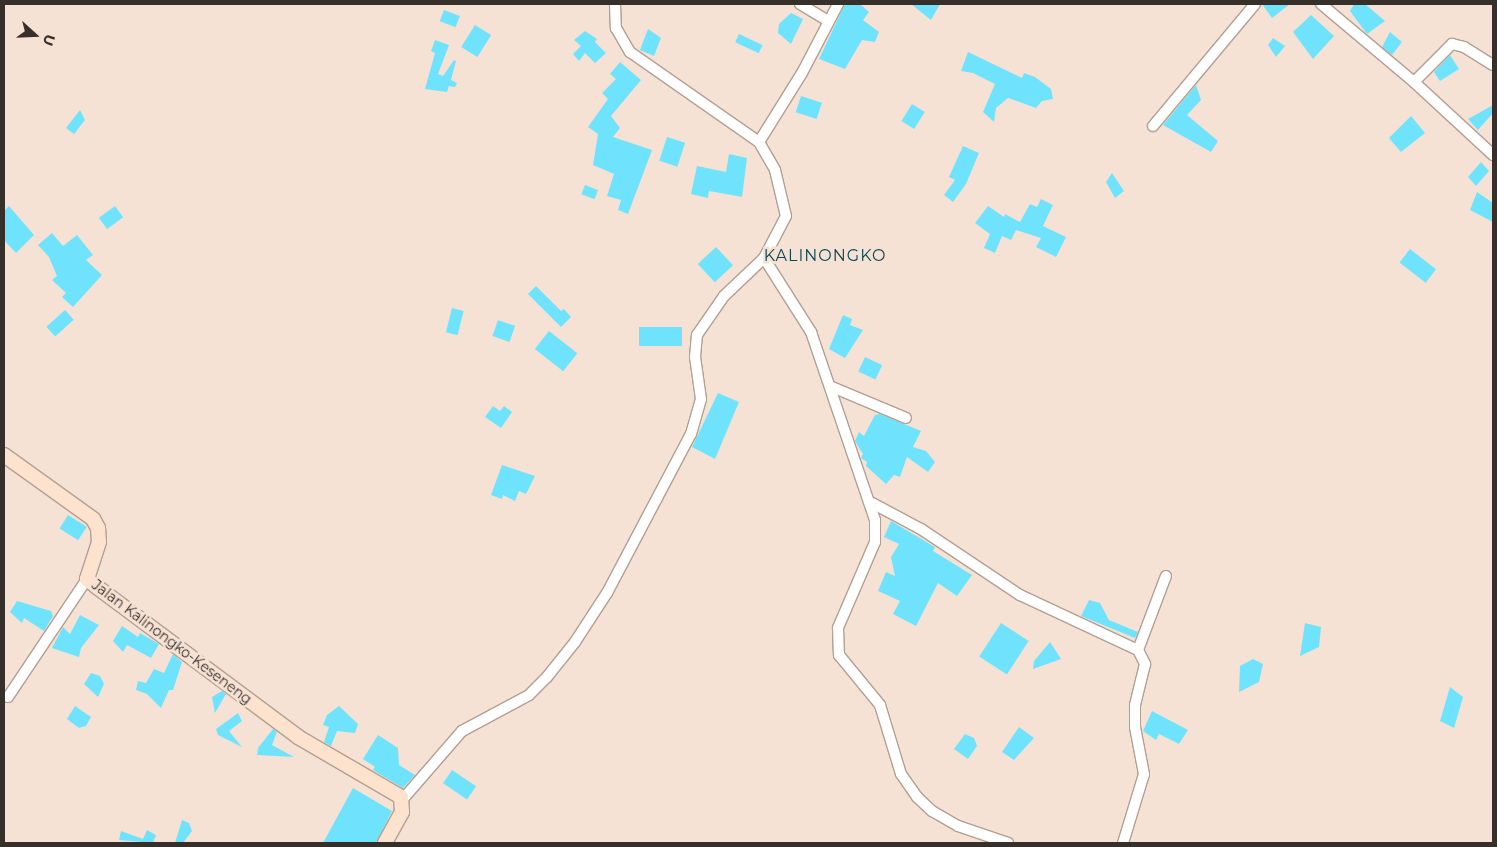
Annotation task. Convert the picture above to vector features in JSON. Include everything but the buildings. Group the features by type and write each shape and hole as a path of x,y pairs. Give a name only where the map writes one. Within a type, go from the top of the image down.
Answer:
{"street":[{"path":"385,843 402,812 402,799 462,731 529,695 547,677 575,642 606,593 691,434 701,399 694,357 697,335 724,296 764,258 784,224 785,210 775,170 759,142 630,52 616,28 615,4"},
{"path":"800,4 828,21"},
{"path":"759,142 802,73 838,4"},
{"path":"1153,126 1255,4"},
{"path":"1321,4 1414,82 1493,155"},
{"path":"1414,82 1452,44 1464,46 1493,65"},
{"path":"764,258 811,332 872,503 875,542 838,628 839,655 880,705 902,774 917,797 932,811 958,826 1008,843"},
{"path":"832,387 906,418"},
{"name":"Jalan Kalinongko-Keseneng","path":"4,455 88,515 96,525 98,551 88,579 298,737 402,799"},
{"path":"872,503 921,529 1020,595 1138,650 1145,664 1135,712 1144,774 1123,843"},
{"path":"1138,650 1166,576"},
{"path":"8,697 88,579"}],"district":[{"name":"KALINONGKO","path":"825,256"}]}
